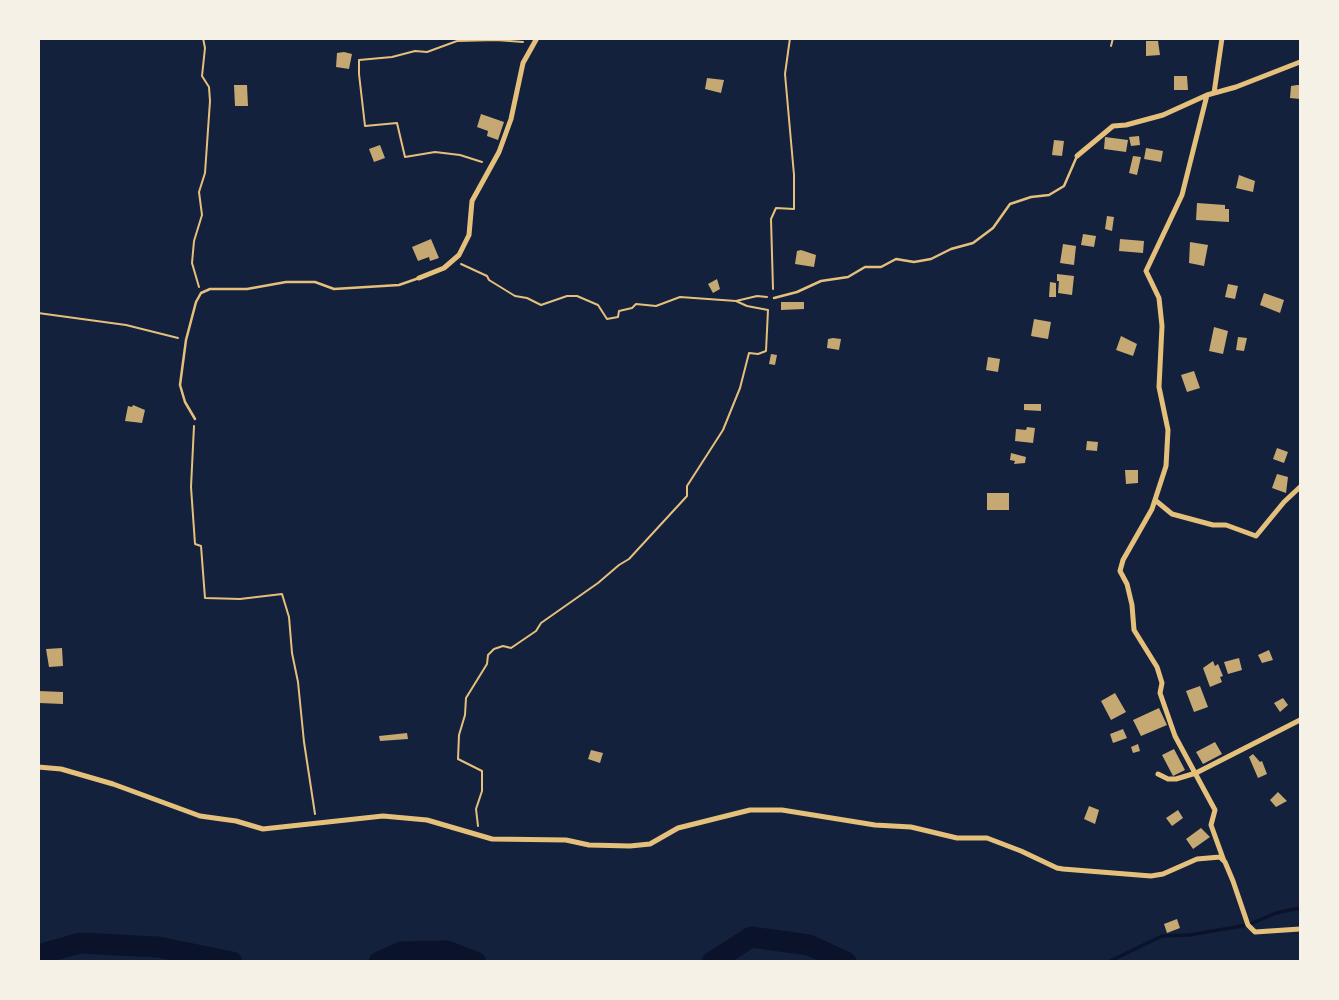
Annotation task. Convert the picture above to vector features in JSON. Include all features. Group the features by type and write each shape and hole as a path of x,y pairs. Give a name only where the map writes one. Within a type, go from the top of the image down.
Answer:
{"street":[{"path":"1214,93 1222,38"},
{"path":"419,278 444,268 454,260 469,234 472,201 492,165 511,119 523,63 536,41"},
{"path":"1077,156 1113,126 1163,115 1207,95 1236,87 1300,62"},
{"path":"1207,95 1182,195 1146,271 1158,298 1162,326 1159,387 1168,430 1166,466 1155,500 1123,560 1121,571 1132,606 1133,630 1157,667 1162,682 1160,693 1175,736 1215,810 1211,825 1248,925 1255,932 1300,929"},
{"path":"1155,500 1171,514 1213,525 1226,525 1256,536 1300,487"},
{"path":"1158,774 1168,779 1176,779 1196,773 1300,720"},
{"path":"38,767 61,769 113,784 200,816 236,821 262,829 383,817 427,820 503,840 566,840 589,845 650,844 678,828 750,810 782,810 876,825 911,827 957,838 987,838 1057,868 1151,876 1163,874 1197,859 1220,857 1225,862"}],"lane":[{"path":"774,298 821,281 848,277 865,267 881,267 896,259 914,262 931,259 951,249 973,243 993,228 1010,204 1049,195 1064,186 1077,156"},
{"path":"195,419 185,402 180,385 186,340 201,293 209,289 247,289 286,282 315,282 334,289 399,285 419,278"}],"path":[{"path":"201,293 192,263 194,241 202,215 200,192 205,173 210,100 209,87 202,76 205,48 203,38"},
{"path":"454,260 487,276 515,296 541,305 567,296 577,296 598,305 607,318 618,317 619,311 632,308 636,304 656,306 680,297 736,301 757,296 774,298 771,219 776,208 794,209 794,175 785,74 790,38"},
{"path":"1111,46 1113,38"},
{"path":"492,165 460,155 435,152 405,157 397,123 365,126 359,60 392,57 415,51 427,52 457,41 536,41"},
{"path":"480,834 475,809 482,790 482,771 458,760 459,735 465,715 466,698 486,664 488,655 494,649 503,646 511,648 629,559 687,496 687,486 710,452 731,412 749,353 758,355 766,351 768,310 736,301"},
{"path":"38,313 127,325 186,340"},
{"path":"195,419 191,487 195,544 201,546 205,598 240,599 282,594 289,617 303,742 317,822"}],"building":[{"path":"1146,41 1158,41 1160,55 1146,56"},
{"path":"337,53 352,54 349,69 336,67"},
{"path":"1174,76 1187,76 1188,90 1174,90"},
{"path":"707,78 724,80 721,93 705,89"},
{"path":"234,85 247,85 248,106 235,106"},
{"path":"1300,85 1300,99 1290,98 1291,86"},
{"path":"481,114 504,122 498,140 487,136 488,131 477,127"},
{"path":"1139,136 1140,145 1131,146 1129,137"},
{"path":"1105,137 1128,140 1126,152 1104,149"},
{"path":"1054,140 1064,141 1062,156 1052,155"},
{"path":"380,145 385,158 374,162 369,149"},
{"path":"1146,148 1163,151 1161,162 1144,159"},
{"path":"1133,156 1141,157 1137,175 1129,173"},
{"path":"1239,175 1255,181 1253,192 1236,188"},
{"path":"1197,203 1225,205 1225,209 1229,209 1229,222 1196,220"},
{"path":"1107,216 1114,217 1112,231 1105,229"},
{"path":"1083,234 1096,236 1094,247 1081,245"},
{"path":"431,239 439,258 430,261 429,257 418,261 412,247"},
{"path":"1120,239 1144,241 1143,253 1119,251"},
{"path":"1190,242 1208,245 1204,266 1189,263"},
{"path":"1063,244 1076,246 1074,265 1060,263"},
{"path":"797,251 816,255 814,267 795,264"},
{"path":"1057,274 1074,276 1072,295 1058,293"},
{"path":"717,279 720,289 713,293 708,284"},
{"path":"1050,282 1056,283 1056,297 1049,297"},
{"path":"1228,284 1238,286 1235,299 1225,297"},
{"path":"1264,293 1284,300 1280,313 1260,305"},
{"path":"781,302 804,302 804,309 781,310"},
{"path":"1034,319 1051,322 1048,339 1031,336"},
{"path":"1214,327 1228,331 1223,354 1209,351"},
{"path":"1121,336 1137,344 1133,356 1116,350"},
{"path":"1238,337 1247,338 1244,351 1236,350"},
{"path":"828,339 841,339 839,350 827,348"},
{"path":"771,354 777,355 775,365 769,364"},
{"path":"988,357 1000,359 998,372 986,370"},
{"path":"1194,371 1200,388 1187,392 1181,375"},
{"path":"1024,404 1041,404 1041,411 1024,410"},
{"path":"133,405 145,410 142,423 125,421 128,406"},
{"path":"1027,427 1035,428 1033,443 1015,441 1016,429 1026,430"},
{"path":"1087,441 1098,442 1097,451 1086,450"},
{"path":"1277,448 1288,452 1284,463 1273,459"},
{"path":"1011,453 1026,457 1025,463 1014,464 1015,461 1010,460"},
{"path":"1125,470 1138,470 1138,483 1126,484"},
{"path":"1277,474 1288,477 1286,493 1272,488"},
{"path":"987,493 1009,493 1009,510 987,510"},
{"path":"62,648 63,666 49,667 46,649"},
{"path":"1269,650 1273,660 1262,663 1258,655"},
{"path":"1239,658 1242,670 1228,674 1224,662"},
{"path":"1213,661 1215,666 1218,664 1223,676 1220,677 1222,682 1210,687 1203,668"},
{"path":"1200,686 1208,707 1194,712 1186,691"},
{"path":"39,691 63,692 63,704 39,703"},
{"path":"1115,693 1126,712 1111,720 1101,701"},
{"path":"1283,698 1288,705 1280,712 1274,703"},
{"path":"1159,708 1167,725 1141,736 1133,720"},
{"path":"1123,729 1127,738 1113,743 1110,734"},
{"path":"407,733 408,739 380,741 379,736"},
{"path":"1215,742 1222,754 1203,764 1196,752"},
{"path":"1138,744 1140,751 1133,753 1131,747"},
{"path":"1174,749 1185,770 1173,776 1162,755"},
{"path":"591,750 603,753 600,763 588,759"},
{"path":"1253,754 1262,761 1267,774 1258,778 1249,757"},
{"path":"1278,792 1287,801 1276,807 1270,800"},
{"path":"1089,806 1099,810 1095,824 1084,819"},
{"path":"1178,810 1183,818 1172,826 1166,818"},
{"path":"1201,828 1210,837 1193,849 1186,839"},
{"path":"1177,919 1180,928 1167,933 1164,924"}],"waterway":[{"path":"1108,962 1162,936 1189,935 1248,925 1276,913 1300,908"},
{"path":"712,962 751,937 809,945 846,962"},
{"path":"38,955 80,943 158,947 232,962"},
{"path":"379,962 402,952 447,951 476,962"}]}
